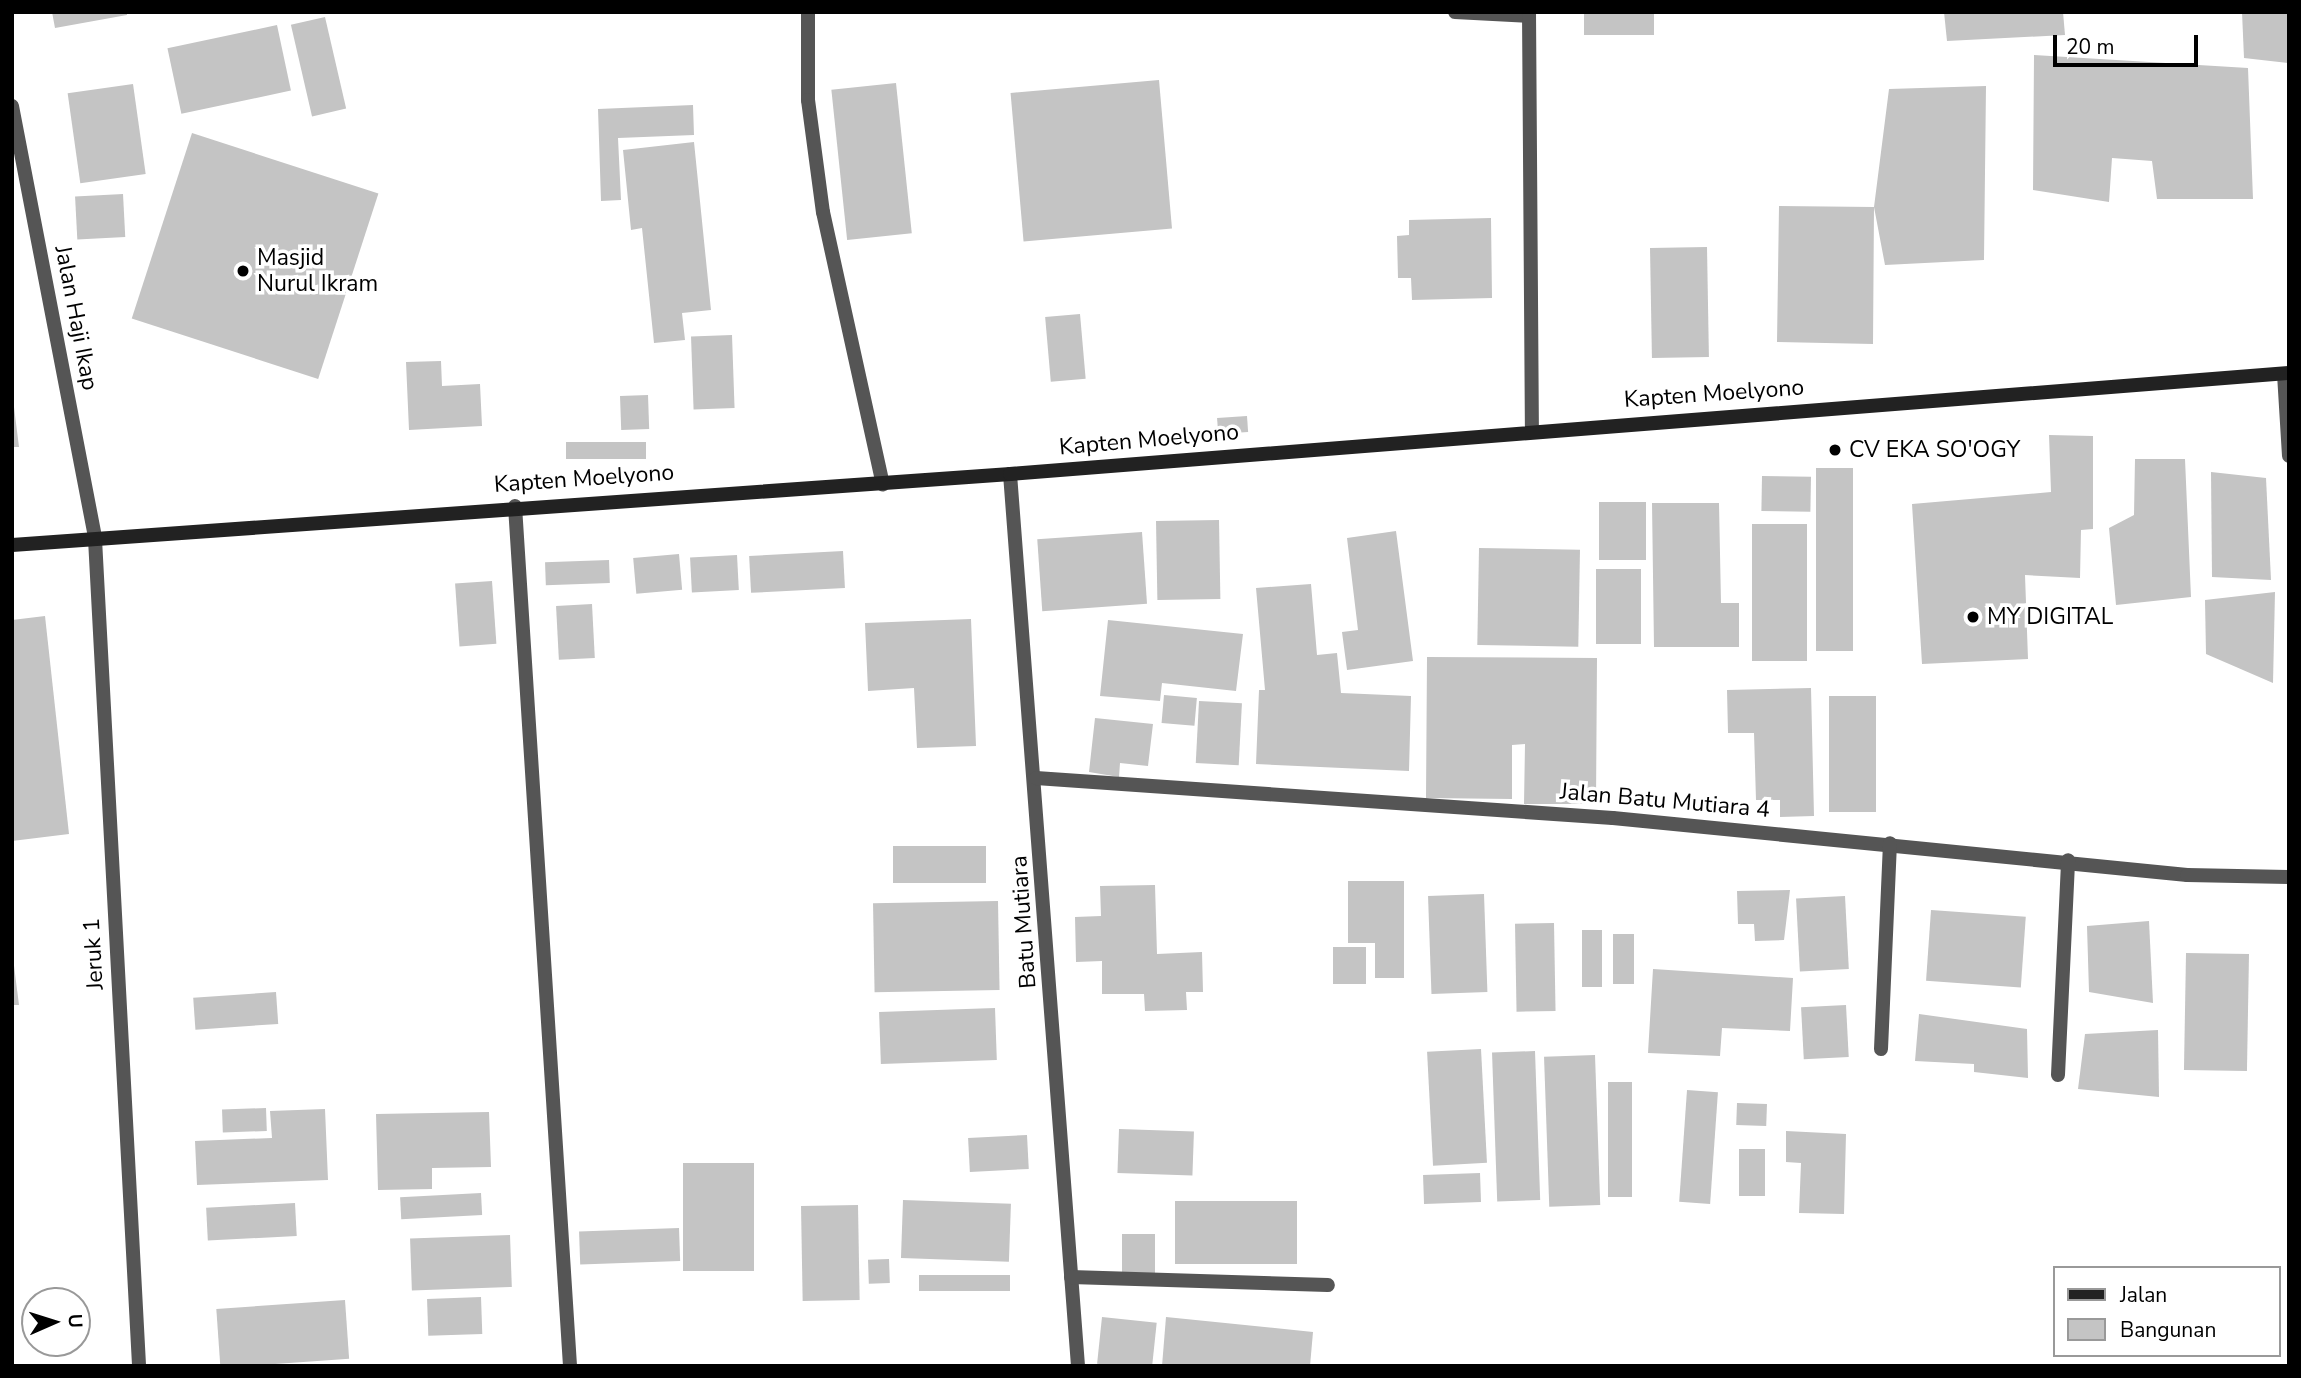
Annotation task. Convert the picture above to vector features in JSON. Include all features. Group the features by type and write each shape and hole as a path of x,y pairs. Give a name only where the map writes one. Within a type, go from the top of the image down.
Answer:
{"street":[{"path":"808,12 808,100 823,212 883,484"},
{"path":"1455,12 1529,14 1532,430"},
{"name":"Jalan Haji Ikap","path":"12,106 95,540"},
{"path":"2286,373 2289,456"},
{"name":"Kapten Moelyono","path":"12,545 515,506 883,484 1532,430 2286,373"},
{"name":"Batu Mutiara","path":"1010,474 1036,778 1078,1366"},
{"path":"515,506 570,1366"},
{"name":"Jeruk 1","path":"95,540 139,1366"},
{"name":"Jalan Batu Mutiara 4","path":"1036,778 1890,843 2068,860 2187,875 2289,877"},
{"path":"1881,1049 1890,843"},
{"path":"2058,1075 2068,860"},
{"path":"1071,1277 1328,1285"}],"building":[{"path":"52,12 127,12 127,15 55,28"},
{"path":"1584,12 1654,12 1654,35 1584,35"},
{"path":"1944,12 2063,12 2065,35 1947,41"},
{"path":"2242,12 2289,12 2289,63 2244,58"},
{"path":"325,17 346,109 312,116 291,25"},
{"path":"277,25 291,91 181,114 167,48"},
{"path":"2034,55 2248,68 2253,199 2157,199 2152,161 2112,158 2109,202 2033,190"},
{"path":"1159,80 1172,228 1024,241 1011,93"},
{"path":"896,83 912,233 847,240 831,90"},
{"path":"133,84 146,174 80,183 68,93"},
{"path":"1986,86 1984,260 1885,265 1874,207 1889,89"},
{"path":"693,105 694,135 618,138 621,200 601,201 598,109"},
{"path":"192,133 378,194 318,379 132,318"},
{"path":"694,142 711,310 682,313 685,340 654,343 642,228 631,230 623,150"},
{"path":"123,194 125,237 77,239 75,197"},
{"path":"1779,206 1874,207 1873,344 1777,342"},
{"path":"1491,218 1492,298 1412,300 1411,278 1398,278 1397,236 1409,235 1409,220"},
{"path":"1707,247 1709,357 1652,358 1650,248"},
{"path":"1080,314 1086,379 1051,382 1045,317"},
{"path":"732,335 735,408 694,409 691,336"},
{"path":"441,361 442,386 480,384 482,426 409,430 406,362"},
{"path":"12,391 19,447 12,447"},
{"path":"648,395 649,429 621,430 620,396"},
{"path":"1247,416 1248,432 1218,434 1217,418"},
{"name":"MY DIGITAL","path":"2049,435 2093,436 2093,529 2081,530 2080,578 2025,575 2028,659 1922,664 1912,504 2051,492"},
{"path":"566,442 646,442 646,459 566,459"},
{"path":"2135,459 2185,459 2191,597 2116,605 2109,528 2134,515"},
{"path":"1816,468 1853,468 1853,651 1816,651"},
{"path":"2211,472 2266,478 2271,580 2212,577"},
{"path":"1762,476 1811,477 1810,512 1761,511"},
{"path":"1599,502 1646,502 1646,560 1599,560"},
{"path":"1652,503 1719,503 1721,603 1739,603 1739,647 1654,647"},
{"path":"1219,520 1220,599 1157,600 1156,521"},
{"path":"1752,524 1807,524 1807,661 1752,661"},
{"path":"1396,531 1413,661 1347,670 1342,632 1358,630 1347,538"},
{"path":"1142,532 1147,604 1042,611 1037,539"},
{"path":"1479,548 1580,550 1578,647 1477,645"},
{"path":"843,551 845,588 751,593 749,556"},
{"path":"679,554 682,590 636,594 633,558"},
{"path":"737,555 739,590 692,592 690,557"},
{"path":"609,560 610,583 546,585 545,562"},
{"path":"1596,569 1641,569 1641,644 1596,644"},
{"path":"492,581 496,644 459,646 455,584"},
{"path":"1311,584 1317,655 1337,653 1341,693 1411,696 1409,771 1256,764 1259,690 1265,690 1256,588"},
{"path":"2275,592 2273,683 2206,654 2205,600"},
{"path":"592,604 595,658 559,660 556,606"},
{"path":"45,616 69,834 12,841 12,620"},
{"path":"971,619 976,746 917,748 914,688 868,691 865,623"},
{"path":"1108,620 1243,634 1236,691 1162,683 1160,701 1100,696"},
{"path":"1427,657 1597,658 1596,804 1524,804 1525,744 1512,745 1512,799 1426,798"},
{"path":"1811,688 1814,816 1780,817 1780,800 1756,800 1754,733 1728,733 1727,690"},
{"path":"1164,695 1197,698 1194,726 1162,723"},
{"path":"1829,696 1876,696 1876,812 1829,812"},
{"path":"1199,701 1242,703 1239,765 1196,763"},
{"path":"1095,718 1153,724 1148,766 1120,763 1119,777 1089,772"},
{"path":"893,846 986,846 986,883 893,883"},
{"path":"1348,881 1404,881 1404,978 1375,978 1375,943 1348,943"},
{"path":"1155,885 1157,954 1202,952 1203,992 1186,992 1187,1010 1145,1011 1144,994 1102,994 1102,961 1076,962 1075,917 1101,916 1100,886"},
{"path":"1790,890 1784,940 1755,941 1754,924 1738,924 1737,891"},
{"path":"1484,894 1487,992 1431,994 1428,896"},
{"path":"1845,896 1849,969 1800,971 1796,899"},
{"path":"998,901 1000,990 875,992 873,903"},
{"path":"1931,910 2026,917 2021,987 1926,981"},
{"path":"2149,921 2153,1003 2089,992 2087,926"},
{"path":"1554,923 1556,1011 1517,1012 1515,924"},
{"path":"1582,930 1602,930 1602,987 1582,987"},
{"path":"1613,934 1634,934 1634,984 1613,984"},
{"path":"1333,947 1366,947 1366,984 1333,984"},
{"path":"12,950 19,1005 12,1005"},
{"path":"2186,953 2249,954 2247,1071 2184,1070"},
{"path":"1653,969 1793,978 1790,1031 1722,1028 1720,1056 1648,1053"},
{"path":"276,992 278,1024 195,1030 193,998"},
{"path":"1846,1005 1849,1057 1804,1059 1801,1007"},
{"path":"995,1008 997,1060 881,1064 879,1012"},
{"path":"1919,1014 2027,1029 2028,1078 1974,1072 1974,1064 1915,1061"},
{"path":"2158,1030 2159,1097 2078,1089 2085,1034"},
{"path":"1481,1049 1487,1163 1433,1166 1427,1052"},
{"path":"1535,1051 1540,1200 1497,1201 1492,1053"},
{"path":"1595,1055 1600,1205 1549,1207 1544,1057"},
{"path":"1608,1082 1632,1082 1632,1197 1608,1197"},
{"path":"1687,1090 1718,1092 1710,1204 1679,1202"},
{"path":"1737,1103 1767,1104 1766,1126 1736,1125"},
{"path":"266,1108 267,1131 223,1133 222,1110"},
{"path":"325,1109 328,1180 197,1185 195,1141 272,1138 270,1111"},
{"path":"489,1112 491,1167 432,1168 432,1189 378,1190 376,1114"},
{"path":"1119,1129 1194,1132 1192,1176 1117,1173"},
{"path":"1786,1131 1846,1134 1844,1214 1799,1213 1801,1163 1786,1162"},
{"path":"1027,1135 1029,1169 970,1172 968,1138"},
{"path":"1739,1149 1765,1149 1765,1196 1739,1196"},
{"path":"683,1163 754,1163 754,1271 683,1271"},
{"path":"1480,1173 1481,1202 1424,1204 1423,1175"},
{"path":"481,1193 482,1215 401,1219 400,1197"},
{"path":"903,1200 1011,1204 1009,1262 901,1258"},
{"path":"1175,1201 1297,1201 1297,1264 1175,1264"},
{"path":"295,1203 297,1236 208,1241 206,1208"},
{"path":"858,1205 860,1300 803,1301 801,1206"},
{"path":"679,1228 680,1261 580,1264 579,1231"},
{"path":"1122,1234 1155,1234 1155,1273 1122,1273"},
{"path":"510,1235 512,1287 412,1290 410,1238"},
{"path":"889,1259 890,1283 869,1284 868,1260"},
{"path":"919,1275 1010,1275 1010,1291 919,1291"},
{"path":"481,1297 482,1334 428,1336 427,1299"},
{"path":"345,1300 349,1359 220,1366 216,1309"},
{"path":"1102,1317 1157,1323 1152,1366 1097,1364"},
{"path":"1166,1317 1313,1332 1310,1366 1162,1366"}],"place":[{"name":"Masjid Nurul Ikram","path":"243,271"},
{"name":"CV EKA SO'OGY","path":"1835,450"},
{"name":"MY DIGITAL","path":"1973,617"}]}
